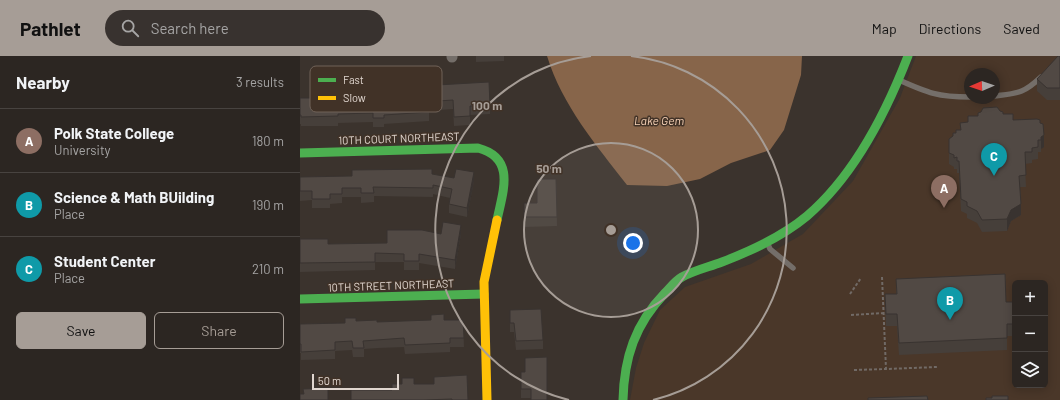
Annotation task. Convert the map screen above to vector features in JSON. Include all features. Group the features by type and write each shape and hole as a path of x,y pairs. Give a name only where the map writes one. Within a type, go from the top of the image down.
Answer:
{"street":[{"path":"623,400 622,378 633,336 652,305 681,278 766,242 806,216 840,180 875,129 899,80 908,56"},
{"name":"10TH COURT NORTHEAST","path":"300,153 478,148 487,150 497,157 504,169 504,178 484,282 484,294"},
{"path":"484,294 487,400"},
{"name":"10TH STREET NORTHEAST","path":"300,299 484,294"}],"lane":[{"path":"1000,95 1020,93 1030,88 1044,74"},
{"path":"899,80 928,93 946,97 964,96"},
{"path":"766,242 770,249 793,268"}],"path":[{"path":"850,294 861,278"},
{"path":"882,278 886,369"},
{"path":"851,315 883,313"},
{"path":"854,370 937,367"}],"shaded area":[{"path":"916,56 1060,56 1060,400 630,400 636,368 644,343 660,310 685,287 751,264 803,234 853,181 900,98"}],"water":[{"name":"Lake Gem","path":"547,56 802,56 801,75 784,130 770,150 731,163 700,179 667,186 627,185 592,140 571,108 553,74"}],"building":[{"path":"1058,56 1060,56 1060,88 1047,88 1037,79"},
{"path":"489,82 490,105 470,106 470,116 454,117 453,100 442,101 442,85"},
{"path":"300,98 310,98 310,112 429,112 384,115 384,118 373,118 373,113 301,117"},
{"path":"997,107 1003,112 1003,114 1013,114 1013,120 1040,120 1040,123 1043,124 1044,135 1041,137 1041,140 1038,140 1038,147 1032,148 1032,152 1025,152 1026,175 1019,176 1021,204 1011,210 1007,219 982,220 977,211 967,206 967,202 961,199 959,161 957,161 957,157 954,158 954,155 949,153 949,139 953,136 953,133 956,133 956,130 961,130 960,123 968,122 968,116 978,116 978,113 981,112 983,108"},
{"path":"432,169 432,174 454,178 456,169 474,172 467,208 449,204 452,189 433,185 433,188 373,187 374,193 361,193 361,188 342,188 342,194 330,194 330,199 312,199 312,191 300,191 300,177 352,176 352,170"},
{"path":"537,179 556,179 557,217 524,217 524,203 537,203"},
{"path":"443,222 461,225 455,260 419,254 419,261 404,261 404,254 375,253 375,262 300,263 300,239 328,239 328,244 387,243 387,230 422,230 441,234"},
{"path":"1005,274 1006,302 1012,302 1012,324 1007,324 1007,338 899,343 897,314 886,314 885,294 897,294 896,279"},
{"path":"541,309 543,340 516,341 514,323 510,323 510,310"},
{"path":"444,314 444,320 463,320 464,338 450,338 450,343 405,345 404,338 363,341 364,348 353,348 352,341 335,342 335,350 301,352 300,324 345,323 345,318 356,318 356,321 377,320 377,322 431,320 431,315"},
{"path":"547,357 547,400 531,400 531,389 521,389 521,372 525,372 525,358"},
{"path":"467,375 468,400 351,400 351,390 392,390 392,384 402,384 402,378 414,378 414,384 434,384 434,377"},
{"path":"328,388 328,400 300,400 300,394 304,394 303,389"},
{"path":"927,396 928,400 868,400 868,398"},
{"path":"992,396 1008,396 1008,400 986,400 986,398 992,398"}],"traffic: fast":[{"path":"623,400 626,370 633,342 646,317 655,305 677,280 697,270 733,258 755,248 788,230 807,216 824,200 840,182 867,142 890,99 908,56"},
{"path":"300,153 478,148 490,153 498,159 502,168 504,187 497,220"},
{"path":"300,299 484,294"}],"traffic: slow":[{"path":"487,400 484,282 497,220"}],"place":[{"name":"Student Center","path":"994,176"},
{"name":"Polk State College","path":"944,208"},
{"name":"Science & Math BUilding","path":"950,320"}]}
